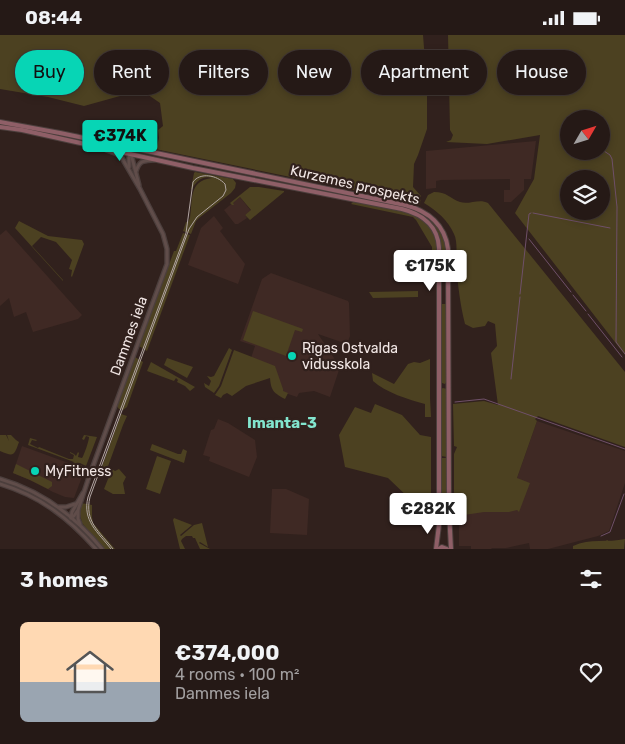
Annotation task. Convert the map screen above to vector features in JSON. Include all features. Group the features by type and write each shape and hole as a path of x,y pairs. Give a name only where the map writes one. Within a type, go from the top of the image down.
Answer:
{"main road":[{"name":"Kurzemes prospekts","path":"0,122 23,125 412,207 425,212 434,219 442,229 448,249 449,510 451,549"},
{"name":"Kurzemes prospekts","path":"0,127 410,211 427,221 435,231 439,241 438,549"},
{"path":"351,199 352,194"},
{"path":"440,276 449,278"},
{"path":"440,386 449,386"},
{"path":"438,549 444,547 447,549"}],"street":[{"name":"Dammes iela","path":"71,517 78,510 167,264 168,254 165,239 131,172 117,154 100,148"},
{"name":"Dammes iela","path":"131,172 129,158 132,148"},
{"name":"Dammes iela","path":"131,154 140,189"},
{"path":"135,171 143,161 156,160"},
{"path":"0,479 27,489 58,507 80,525 102,549"},
{"path":"0,483 28,494 54,510 71,523 96,549"},
{"name":"Dammes iela","path":"71,517 75,504 83,492"},
{"path":"58,507 75,504"},
{"path":"78,510 80,525"},
{"path":"71,517 71,523"}],"shaded area":[{"path":"0,35 423,35 424,50 361,50 361,95 427,95 427,129 414,164 413,187 421,196 420,205 150,148 157,146 158,130 163,126 160,103 148,95 169,95 169,50 94,50 94,95 124,95 84,106 36,95 84,95 84,50 15,50 15,92 0,89"},
{"path":"448,35 625,35 625,355 515,213 534,179 540,135 487,144 446,142 451,140 453,135 450,130 449,95 487,95 487,50 448,50"},
{"path":"536,141 531,179 524,179 524,190 511,202 504,202 504,190 510,190 510,179 441,180 436,181 436,188 426,189 426,151"},
{"path":"195,172 233,179 236,183 231,193 196,221 191,234 183,231 186,222 190,218 193,192 199,183 212,178 200,179 191,189"},
{"path":"250,187 284,192 250,220 245,215 251,210 240,197 233,203 234,205 230,203"},
{"path":"434,192 448,195 463,203 481,201 488,203 625,372 625,447 538,416 535,419 537,421 517,478 530,483 519,512 517,510 464,515 458,511 454,492 454,454 457,447 454,446 453,404 484,401 498,405 491,353 497,346 495,324 488,321 485,326 473,328 465,324 460,302 455,237 445,220 424,203 428,195"},
{"path":"354,196 409,208 423,213 438,226 446,244 447,275 441,275 440,241 436,228 431,222 411,211 353,198"},
{"path":"240,197 251,211 245,215 247,218 235,224 224,210"},
{"path":"354,201 412,214 423,220 431,227 436,237 438,249 434,253 434,269 438,269 438,273 432,273 432,247 413,217 351,204"},
{"path":"214,216 223,228 220,231 245,264 238,284 188,265 201,228"},
{"path":"19,221 48,236 82,240 84,244 72,277 72,270 69,269 72,260 56,242 41,237 32,246 63,281 15,228"},
{"path":"6,230 82,315 78,319 33,332 26,312 14,317 9,298 0,306 0,235"},
{"path":"183,233 190,235 147,351 139,346 174,251 176,251"},
{"path":"271,273 348,301 349,303 350,336 347,344 318,334 340,367 330,397 314,391 299,393 297,397 282,392 275,367 251,358 255,346 240,341 262,279"},
{"path":"418,291 418,297 373,298 369,292"},
{"path":"441,304 447,304 447,381 445,384 441,380"},
{"path":"253,311 303,329 302,332 295,330 286,356 243,340"},
{"path":"229,348 232,350 219,386 214,393 205,387 204,383 209,386 211,381 207,376 214,376"},
{"path":"234,350 275,366 283,391 288,393 285,399 274,391 270,378 246,386 232,396 227,393 221,398 215,395 221,386"},
{"path":"135,357 143,362 127,407 123,410 119,409 117,406"},
{"path":"167,358 193,367 187,378 164,365"},
{"path":"430,359 431,417 425,417 425,404 391,392 373,381 372,373 394,384 408,364 420,363"},
{"path":"151,362 195,387 190,391 177,382 176,378 174,381 147,371"},
{"path":"441,389 447,389 447,457 441,456"},
{"path":"375,404 402,415 420,435 431,437 431,525 426,529 421,502 410,499 388,478 345,467 339,435 355,407 371,413"},
{"path":"121,414 127,416 107,469 102,467"},
{"path":"218,419 255,440 257,457 249,477 209,461 210,457 203,455 211,430 214,429"},
{"path":"537,421 625,451 625,483 609,531 598,536 548,549 530,549 529,543 491,549 471,549 471,546 459,546 459,507 513,508 519,511 517,478"},
{"path":"0,435 6,435 9,441 7,435 11,435 19,442 13,454 0,451"},
{"path":"84,435 97,437 86,466 75,463 85,467 83,473 83,471 70,466 74,462 28,445 30,438 37,440 32,440 30,444 38,448 69,459 73,459 74,455 70,452 76,456 78,452 78,457 82,458 89,437 86,436 84,440 82,439"},
{"path":"152,444 178,454 181,454 183,449 187,451 184,463 150,450"},
{"path":"22,446 85,469 74,498 65,497 13,473"},
{"path":"157,456 171,461 160,494 146,489"},
{"path":"441,458 447,458 448,519 440,521 441,510"},
{"path":"16,464 52,482 52,486 48,489 13,473"},
{"path":"112,469 115,471 119,469 126,477 123,483 125,494 113,494 104,489"},
{"path":"272,489 286,489 309,499 307,535 270,533"},
{"path":"81,503 92,505 93,523 115,549 104,549 82,523 79,510"},
{"path":"174,518 192,525 181,536 194,525 202,523 208,547 199,543 210,549 200,549 195,538 186,536 181,541 185,549 180,549"},
{"path":"625,539 624,549 573,549 573,546 586,542"}],"waterway":[{"path":"610,155 617,207 616,342 625,354"},
{"path":"520,294 529,214 531,213"},
{"path":"533,213 610,228"},
{"path":"529,239 571,292"},
{"path":"573,295 586,311"},
{"path":"511,379 520,297"},
{"path":"588,314 622,357"},
{"path":"455,402 484,399 625,449"},
{"path":"601,536 610,532 624,494"}],"tram line":[{"path":"111,549 92,526 89,520 87,513 88,497 186,233 193,182 204,176 218,178 225,184 226,190 223,196 197,217 189,229 90,497 89,513 91,520 98,532 113,549"}],"place":[{"name":"Rīgas Ostvalda vidusskola","path":"292,356"},
{"name":"MyFitness","path":"35,471"}],"district":[{"name":"Imanta-3","path":"282,423"}]}
